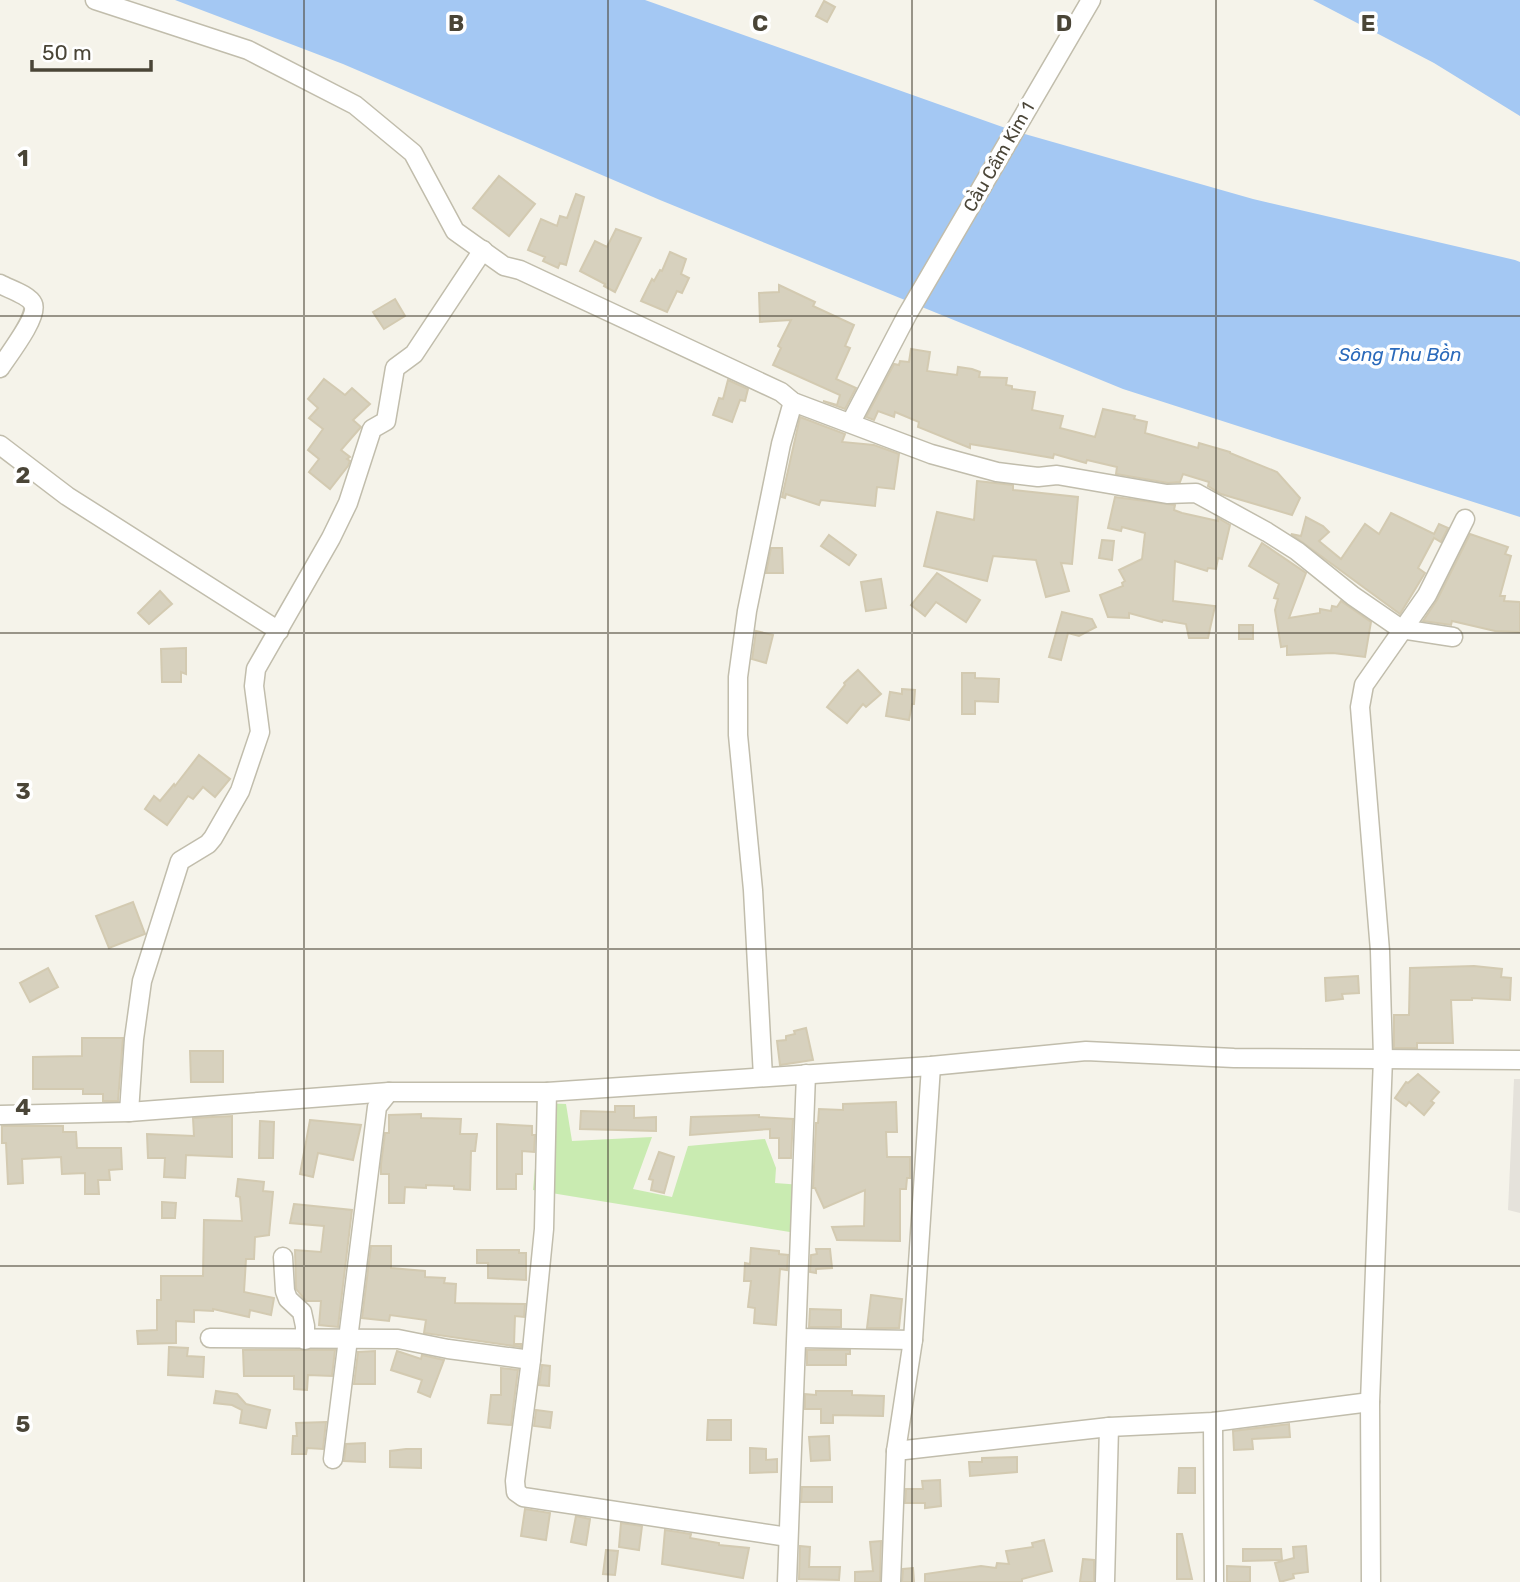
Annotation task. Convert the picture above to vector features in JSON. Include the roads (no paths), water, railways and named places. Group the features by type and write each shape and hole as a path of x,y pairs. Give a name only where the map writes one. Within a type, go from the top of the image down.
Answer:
{"street":[{"path":"95,0 248,51 355,105 413,153 455,231 504,266 520,270 781,392 793,402 931,454 997,472 1038,477 1057,475 1167,494 1196,493 1267,531 1401,629 1453,637"},
{"name":"Cầu Cẩm Kim 1","path":"851,422 907,315 1091,0"},
{"path":"129,1112 134,1039 142,981 180,860 214,838 240,791 260,732 254,678 256,669 348,503 372,429 386,421 395,368 414,354 483,250"},
{"path":"0,284 31,301 34,308 32,318 0,368"},
{"path":"763,1077 753,890 738,735 738,677 747,611 780,444 793,402"},
{"path":"0,445 67,496 279,631"},
{"path":"1371,1582 1370,1402 1383,1058 1380,951 1360,707 1364,685 1427,595 1465,519"},
{"path":"0,1115 129,1112 388,1092 547,1091 931,1066 1086,1051 1234,1058 1520,1060"},
{"path":"891,1582 896,1451 913,1340 931,1066"},
{"path":"787,1582 806,1073"},
{"path":"547,1091 544,1229 515,1481 516,1492 520,1496 788,1537"},
{"path":"333,1459 377,1107 388,1092"},
{"path":"283,1257 285,1291 288,1299 302,1312 305,1340"},
{"path":"210,1338 398,1339 531,1360"},
{"path":"797,1338 913,1340"},
{"path":"896,1451 1109,1427 1213,1422 1370,1402"},
{"path":"1213,1422 1214,1582"},
{"path":"1105,1582 1109,1427"}],"water":[{"name":"Sông Thu Bồn","path":"175,0 645,0 1011,130 1253,199 1515,260 1520,262 1520,517 1123,389 660,200 343,64"},
{"path":"1313,0 1520,0 1520,116 1434,63"}]}
